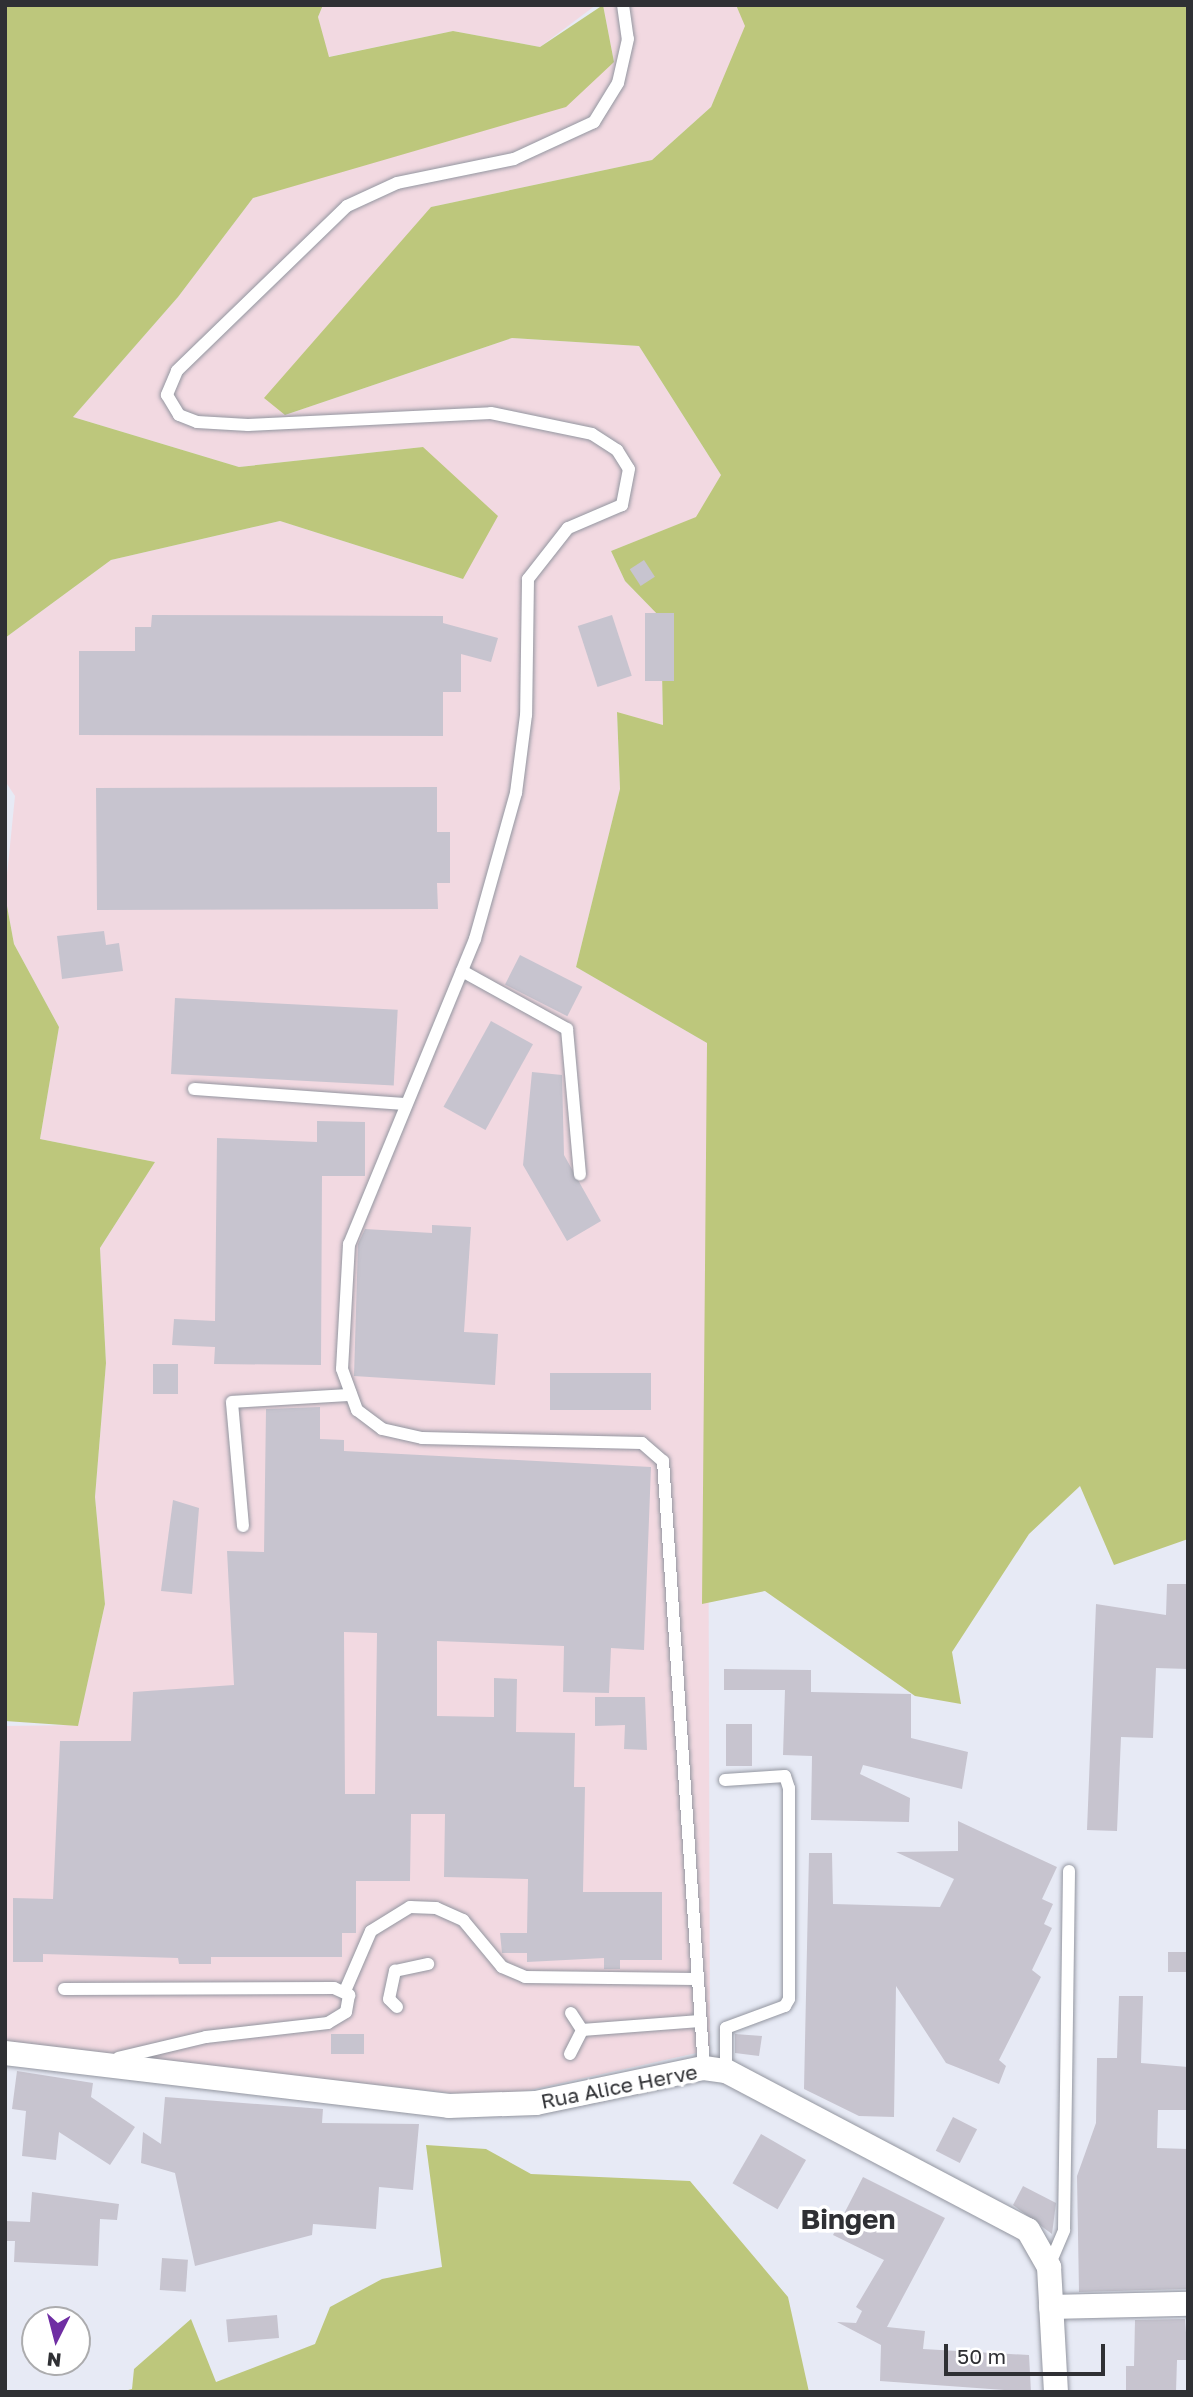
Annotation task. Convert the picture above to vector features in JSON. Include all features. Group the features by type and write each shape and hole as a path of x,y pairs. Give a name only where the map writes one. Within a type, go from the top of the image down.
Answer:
{"street":[{"name":"Rua Alice Herve","path":"5,2053 97,2061 449,2106 536,2103 715,2070 1028,2230 1049,2267 1056,2392"},
{"path":"1051,2307 1188,2304"}],"lane":[{"path":"623,5 628,39 618,83 594,121 514,159 397,183 347,206 177,371 167,395 179,415 197,422 248,425 491,413 592,434 617,450 629,469 622,505 568,528 528,579 526,715 516,793 462,971 349,1244 340,1321 342,1369 357,1410 383,1429 422,1438 642,1443 663,1461 695,1979 700,2021 715,2070"},
{"path":"462,971 568,1029 580,1174"},
{"path":"194,1088 405,1104"},
{"path":"243,1526 232,1402 351,1395"},
{"path":"715,2070 726,2028 788,2002 789,1788 785,1776 725,1780"},
{"path":"1049,2267 1064,2230 1069,1871"},
{"path":"97,2061 206,2037 328,2023 345,2012 345,1991 371,1931 410,1908 436,1908 463,1920 502,1967 525,1977 695,1979"},
{"path":"397,2007 388,1999 395,1971 428,1964"},
{"path":"64,1989 345,1991"},
{"path":"571,2013 582,2030"},
{"path":"582,2030 700,2021"},
{"path":"570,2054 582,2030"}],"shaded area":[{"path":"323,5 596,5 540,47 453,31 328,57 318,17"},
{"path":"603,5 736,5 746,26 711,107 652,160 431,207 285,415 512,338 639,346 721,475 697,517 611,551 625,581 661,618 663,725 617,713 620,789 576,967 707,1043 710,2050 495,2098 6,2044 5,1726 78,1725 105,1604 95,1497 106,1363 100,1248 155,1162 40,1139 59,1027 14,944 5,895 15,796 5,781 5,638 111,560 280,521 463,579 423,447 239,467 73,417 178,297 253,198 353,166 614,62"}],"green space":[{"path":"5,5 323,5 318,17 329,57 453,31 540,47 603,5 614,62 566,107 253,198 178,297 73,417 239,467 423,447 498,516 463,579 280,521 111,560 5,638"},
{"path":"736,5 1188,5 1188,1539 1114,1565 1080,1486 1029,1534 952,1652 961,1704 915,1696 765,1591 702,1604 707,1043 576,967 620,789 617,712 663,725 661,618 625,581 611,551 696,517 721,475 639,346 512,338 285,415 264,398 431,207 652,160 711,107 745,26"},
{"path":"5,895 14,944 59,1027 40,1139 155,1162 100,1248 106,1363 95,1497 105,1604 78,1726 5,1721"},
{"path":"426,2145 486,2149 531,2174 690,2181 788,2297 809,2392 120,2392 132,2389 134,2369 191,2319 216,2382 315,2344 330,2307 382,2279 442,2267"}],"building":[{"path":"644,560 655,577 641,586 630,569"},
{"path":"645,613 674,613 674,681 645,681"},
{"path":"152,615 443,616 443,623 498,638 491,662 461,654 461,692 443,692 443,736 79,735 79,651 135,651 135,627 151,627"},
{"path":"612,615 632,676 598,687 578,626"},
{"path":"437,787 437,832 450,832 450,883 437,883 438,909 97,910 96,788"},
{"path":"104,931 106,945 119,943 123,971 62,979 57,936"},
{"path":"520,955 582,987 567,1016 505,984"},
{"path":"175,998 398,1010 394,1086 171,1074"},
{"path":"491,1021 533,1044 485,1130 443,1107"},
{"path":"532,1072 562,1075 564,1155 601,1221 567,1241 523,1165"},
{"path":"317,1121 365,1122 365,1176 322,1176 321,1365 214,1364 215,1347 172,1345 174,1319 215,1321 217,1138 317,1142"},
{"path":"432,1225 471,1227 464,1332 498,1334 495,1385 354,1376 358,1244 365,1229 432,1233"},
{"path":"153,1364 178,1364 178,1394 153,1394"},
{"path":"550,1373 651,1373 651,1410 550,1410"},
{"path":"320,1407 320,1439 344,1440 344,1451 651,1467 644,1650 611,1648 609,1693 563,1692 564,1646 437,1641 437,1716 494,1717 494,1678 517,1679 516,1732 575,1733 574,1787 585,1787 583,1892 662,1892 662,1960 620,1960 620,1969 604,1969 604,1958 527,1962 527,1953 502,1953 500,1933 527,1933 528,1879 444,1877 445,1814 411,1814 410,1881 356,1881 356,1933 342,1933 342,1957 211,1957 211,1964 179,1964 178,1958 43,1954 43,1962 13,1962 13,1898 53,1899 60,1741 131,1741 133,1692 234,1685 227,1551 264,1552 266,1409","holes":["344,1632 377,1633 375,1794 345,1794"]},
{"path":"173,1500 199,1508 192,1594 161,1591"},
{"path":"1167,1584 1188,1584 1188,1669 1156,1668 1153,1738 1121,1737 1117,1831 1087,1830 1096,1604 1166,1615"},
{"path":"724,1669 811,1670 811,1692 911,1694 911,1738 968,1752 962,1789 863,1765 860,1774 910,1798 909,1822 811,1820 812,1756 783,1755 785,1690 724,1690"},
{"path":"595,1697 645,1697 647,1750 624,1749 625,1725 595,1726"},
{"path":"726,1724 752,1724 752,1766 726,1766"},
{"path":"958,1821 1057,1867 1042,1899 1053,1904 1044,1924 1052,1928 1032,1970 1041,1977 999,2060 1006,2066 999,2084 946,2063 896,1986 894,2117 859,2116 804,2089 809,1853 832,1853 833,1904 940,1907 954,1879 896,1852 958,1851"},
{"path":"1168,1952 1188,1952 1188,1972 1168,1972"},
{"path":"1119,1996 1143,1996 1141,2063 1188,2067 1187,2110 1158,2110 1157,2148 1188,2149 1186,2289 1079,2292 1077,2176 1096,2123 1097,2058 1117,2058"},
{"path":"331,2034 364,2034 364,2054 331,2054"},
{"path":"735,2034 762,2036 759,2056 735,2053"},
{"path":"17,2071 93,2083 91,2097 135,2127 110,2165 59,2132 56,2160 22,2156 26,2111 12,2109"},
{"path":"165,2097 323,2109 322,2123 419,2124 413,2190 379,2187 376,2229 313,2224 312,2235 195,2266 175,2173 141,2163 143,2132 161,2144"},
{"path":"953,2117 977,2129 960,2163 936,2151"},
{"path":"761,2134 806,2160 778,2209 732,2183"},
{"path":"863,2177 945,2218 887,2327 925,2331 923,2349 1029,2355 1031,2392 880,2381 881,2345 837,2322 856,2323 862,2311 856,2307 884,2260 833,2235"},
{"path":"1023,2186 1056,2203 1052,2234 1013,2205"},
{"path":"32,2192 119,2204 117,2220 100,2219 98,2266 14,2262 15,2241 5,2241 5,2221 30,2222"},
{"path":"162,2258 188,2260 186,2292 160,2290"},
{"path":"277,2315 279,2338 228,2342 226,2319"},
{"path":"1185,2319 1188,2360 1177,2360 1176,2392 1126,2392 1126,2366 1134,2366 1135,2320"}],"district":[{"name":"Bingen","path":"848,2219"}]}
